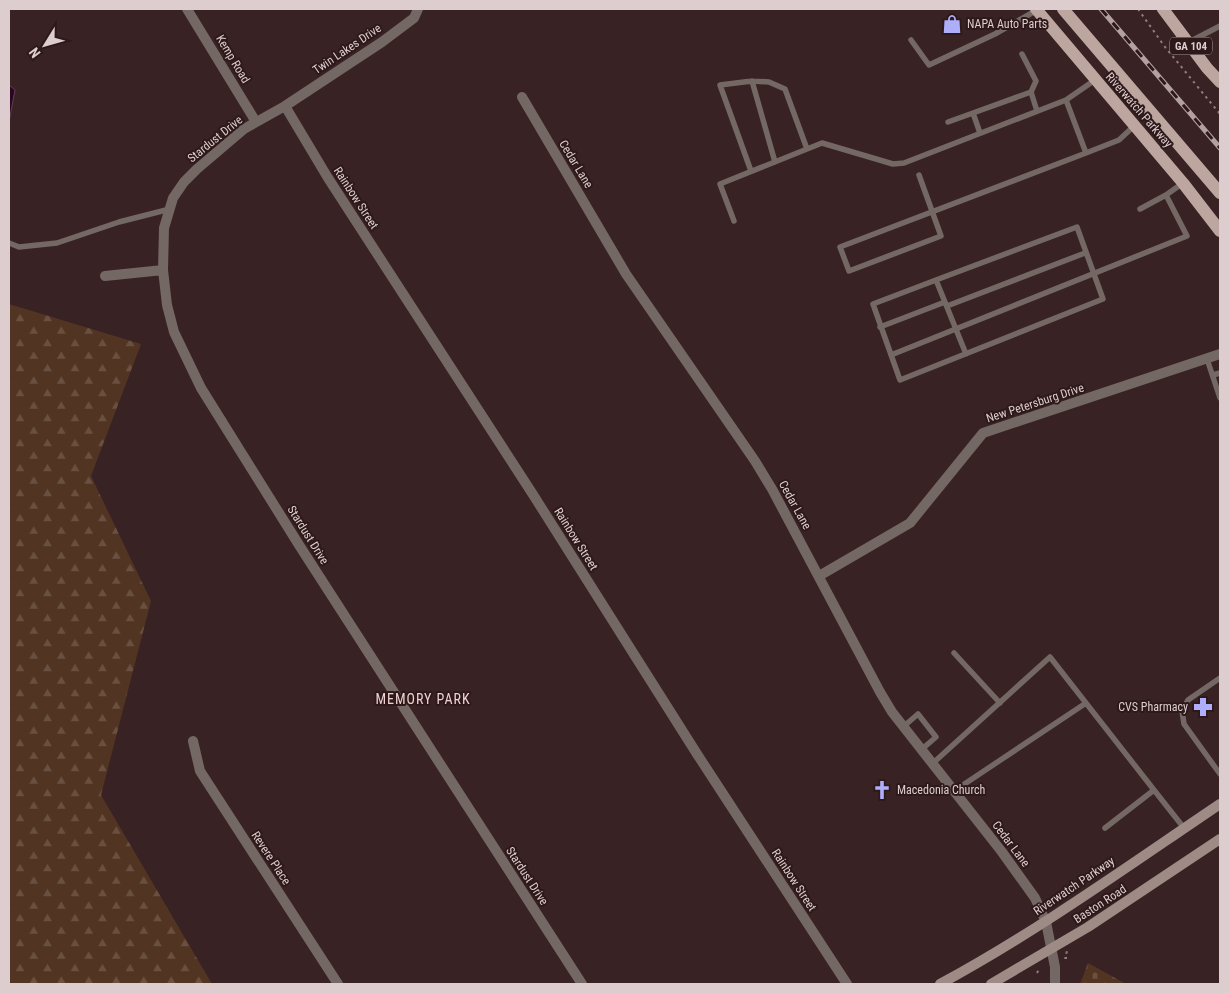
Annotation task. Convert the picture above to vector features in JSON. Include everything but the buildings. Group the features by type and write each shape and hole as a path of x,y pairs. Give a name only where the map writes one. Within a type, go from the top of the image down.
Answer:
{"main road":[{"name":"Riverwatch Parkway","path":"1063,9 1220,193"},
{"name":"GA 104","path":"1163,9 1207,68 1220,82"},
{"name":"Riverwatch Parkway","path":"1037,10 1183,183 1220,231"},
{"name":"Riverwatch Parkway","path":"940,984 1046,922 1220,804"},
{"name":"Baston Road","path":"991,984 1088,927 1220,839"}],"street":[{"name":"Kemp Road","path":"187,9 256,122"},
{"name":"Twin Lakes Drive","path":"285,106 382,42 414,18 418,9"},
{"name":"Cedar Lane","path":"522,97 626,274 760,468 786,513 880,692 904,728 1002,852 1035,898 1046,922 1056,968 1055,984"},
{"name":"Stardust Drive","path":"285,106 244,129 197,169 184,182 173,198 164,228 163,270 167,305 174,332 201,388 299,545 582,984"},
{"name":"Rainbow Street","path":"285,106 328,178 847,984"},
{"path":"105,276 163,270"},
{"name":"New Petersburg Drive","path":"819,576 910,524 983,433 1220,354"},
{"name":"Revere Place","path":"193,741 200,771 338,984"}],"lane":[{"path":"912,40 930,65 995,34 1037,10"},
{"path":"1188,43 1220,26"},
{"path":"1022,54 1036,81 1031,92 1037,111"},
{"path":"734,221 720,184 822,143 893,164 904,163 1066,100 1095,80"},
{"path":"752,82 775,162"},
{"path":"751,171 720,85 769,82 785,89 807,149"},
{"path":"948,122 1031,92"},
{"path":"1066,100 1086,153"},
{"path":"973,113 980,133"},
{"path":"919,175 933,210 942,236 849,271 840,247 933,210 1119,140 1134,125"},
{"path":"1140,209 1183,183"},
{"path":"890,355 1187,236 1166,195"},
{"path":"9,243 19,247 57,243 119,222 170,209"},
{"path":"1077,227 1086,253 1103,299 900,380 873,304 1077,227"},
{"path":"880,328 1086,253"},
{"path":"936,280 966,354"},
{"path":"1207,359 1218,384 1220,396"},
{"path":"1213,375 1220,372"},
{"path":"954,653 1000,702"},
{"path":"932,764 1050,657 1184,828"},
{"path":"1220,678 1188,700 1182,711 1184,724 1220,774"},
{"path":"954,791 1086,703"},
{"path":"904,728 918,714 936,737 921,750"},
{"path":"1105,828 1154,790"}],"path":[{"path":"1138,9 1165,47 1220,114"},
{"path":"1037,973 1040,968"}],"green space":[{"path":"9,304 141,344 91,476 151,601 101,795 212,984 9,984"},
{"path":"1088,963 1126,984 1080,984"}],"shaded area":[{"path":"9,85 15,90 9,122"}],"railway":[{"path":"1101,9 1220,148"}],"place":[{"name":"NAPA Auto Parts","path":"952,24"},
{"name":"CVS Pharmacy","path":"1203,707"},
{"name":"Macedonia Church","path":"882,790"}],"district":[{"name":"MEMORY PARK","path":"423,699"}]}
